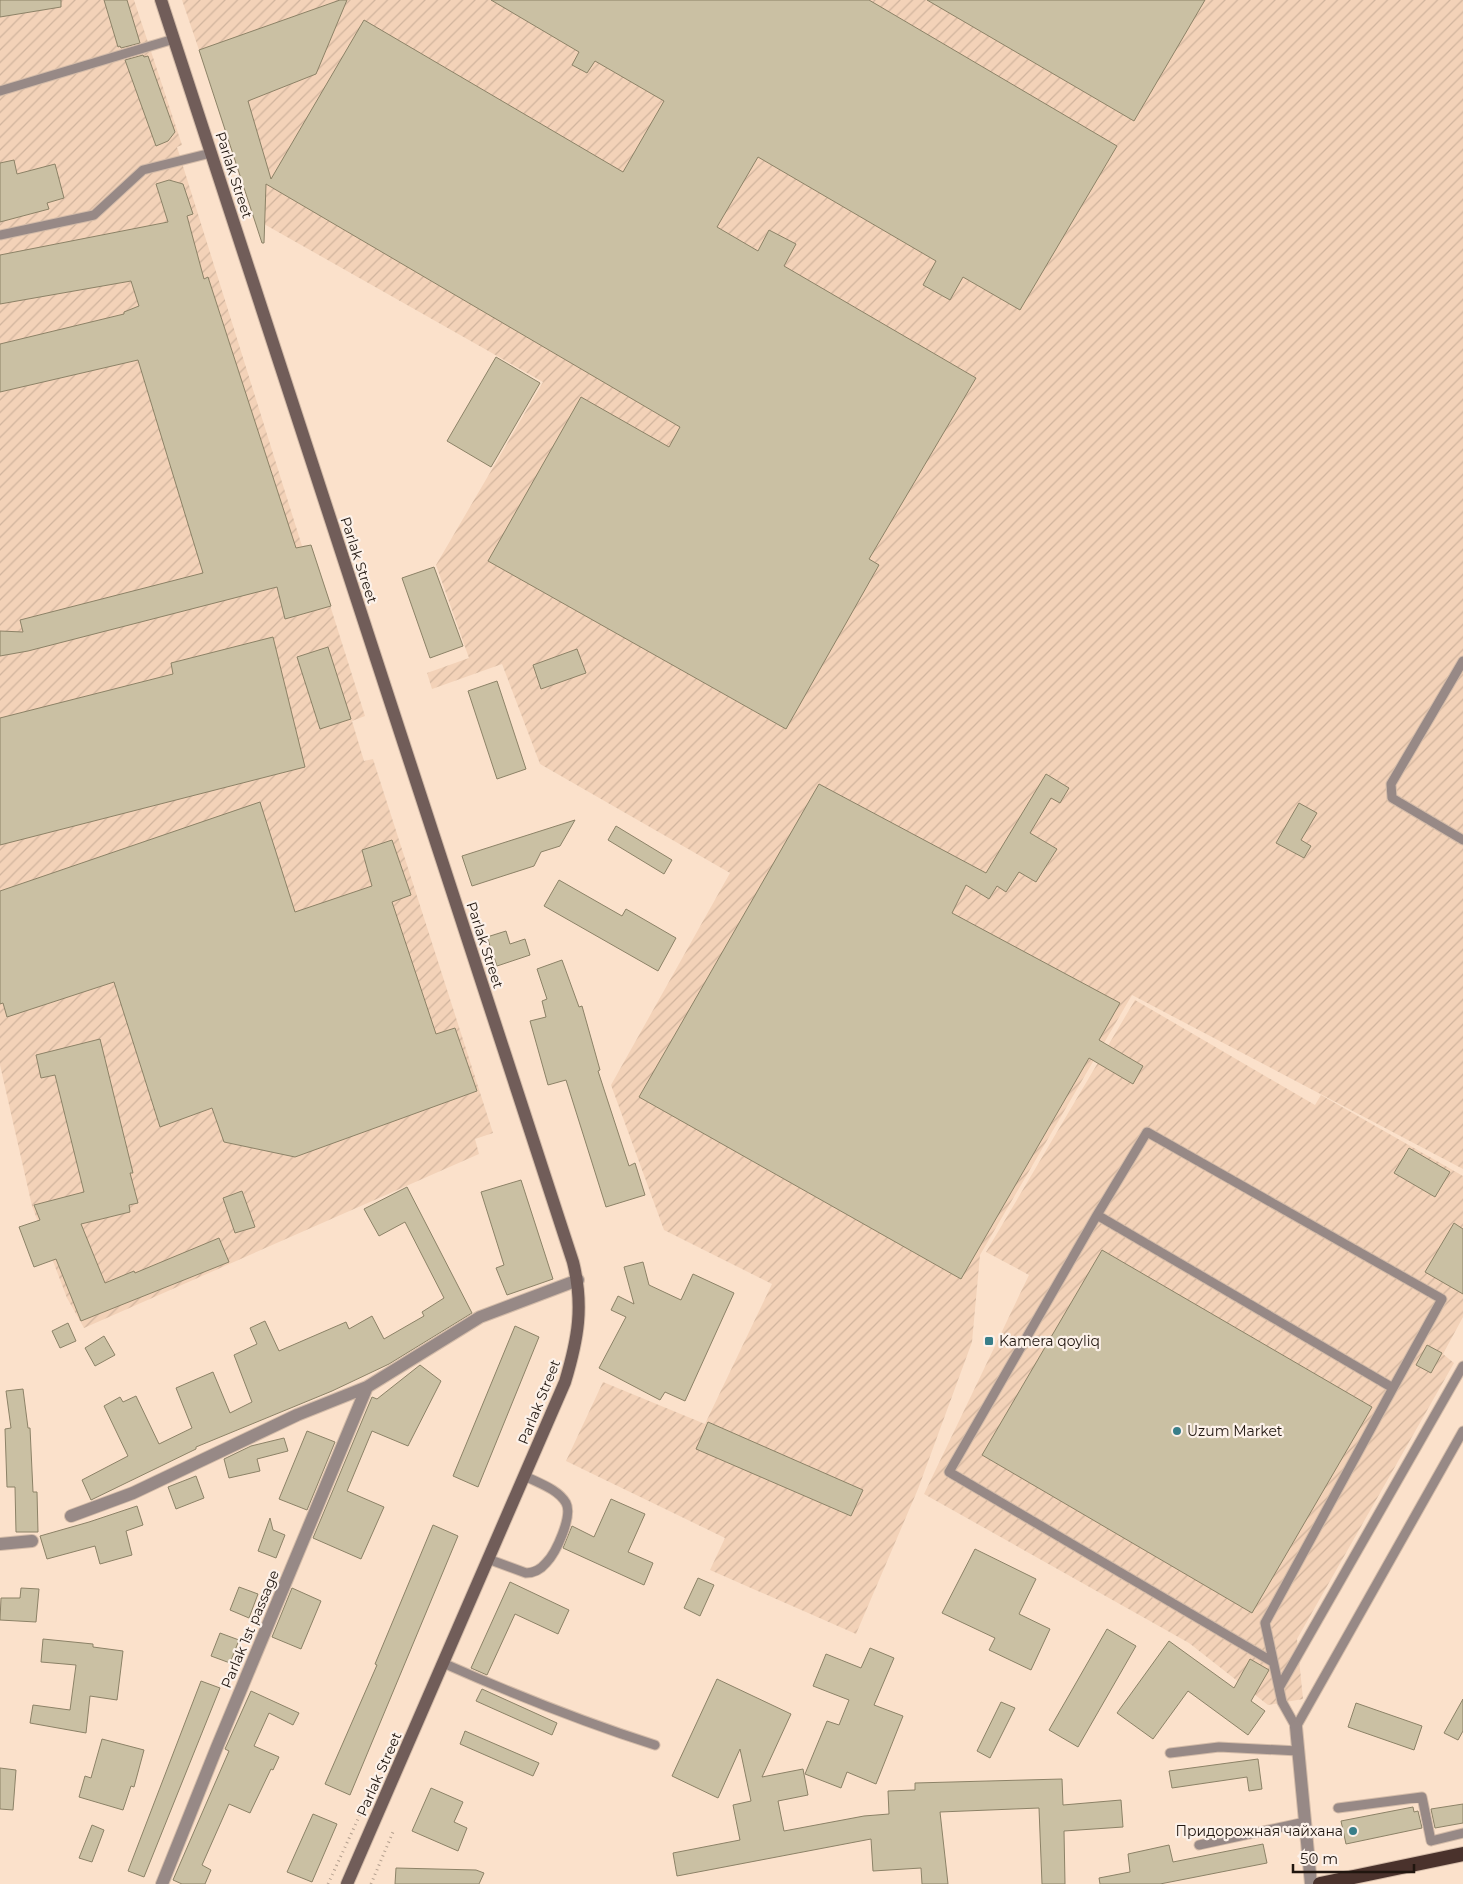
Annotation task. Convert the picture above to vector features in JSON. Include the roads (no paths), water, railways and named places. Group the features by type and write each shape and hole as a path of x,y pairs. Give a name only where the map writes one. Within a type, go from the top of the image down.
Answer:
{"highway":[{"path":"1320,1884 1463,1854"}],"main road":[{"name":"Parlak Street","path":"161,0 578,1280 580,1309 574,1352 563,1389 347,1884"}],"street":[{"path":"71,1516 134,1493 297,1415 367,1387 480,1317 578,1280"},
{"name":"Parlak 1st passage","path":"162,1884 367,1387"},
{"path":"0,1544 32,1541"},
{"path":"1296,1727 1311,1884"}],"lane":[{"path":"0,91 174,39"},
{"path":"0,236 94,215 142,170 211,153"},
{"path":"1463,661 1391,784 1392,798 1463,840"},
{"path":"1273,1662 949,1472 1147,1132 1442,1299 1265,1623 1282,1702 1296,1727"},
{"path":"1097,1215 1393,1388"},
{"path":"1279,1688 1463,1366"},
{"path":"1296,1727 1463,1431"},
{"path":"488,1560 531,1573 547,1562 559,1541 568,1518 569,1511 566,1502 558,1493 525,1476"},
{"path":"443,1663 492,1685 593,1724 655,1745"},
{"path":"1170,1753 1219,1747 1298,1752"},
{"path":"1338,1808 1422,1797 1431,1841 1463,1833"},
{"path":"1199,1845 1305,1822"}],"place":[{"name":"Kamera qoyliq","path":"989,1341"},
{"name":"Uzum Market","path":"1177,1431"},
{"name":"Придорожная чайхана","path":"1353,1831"}]}
